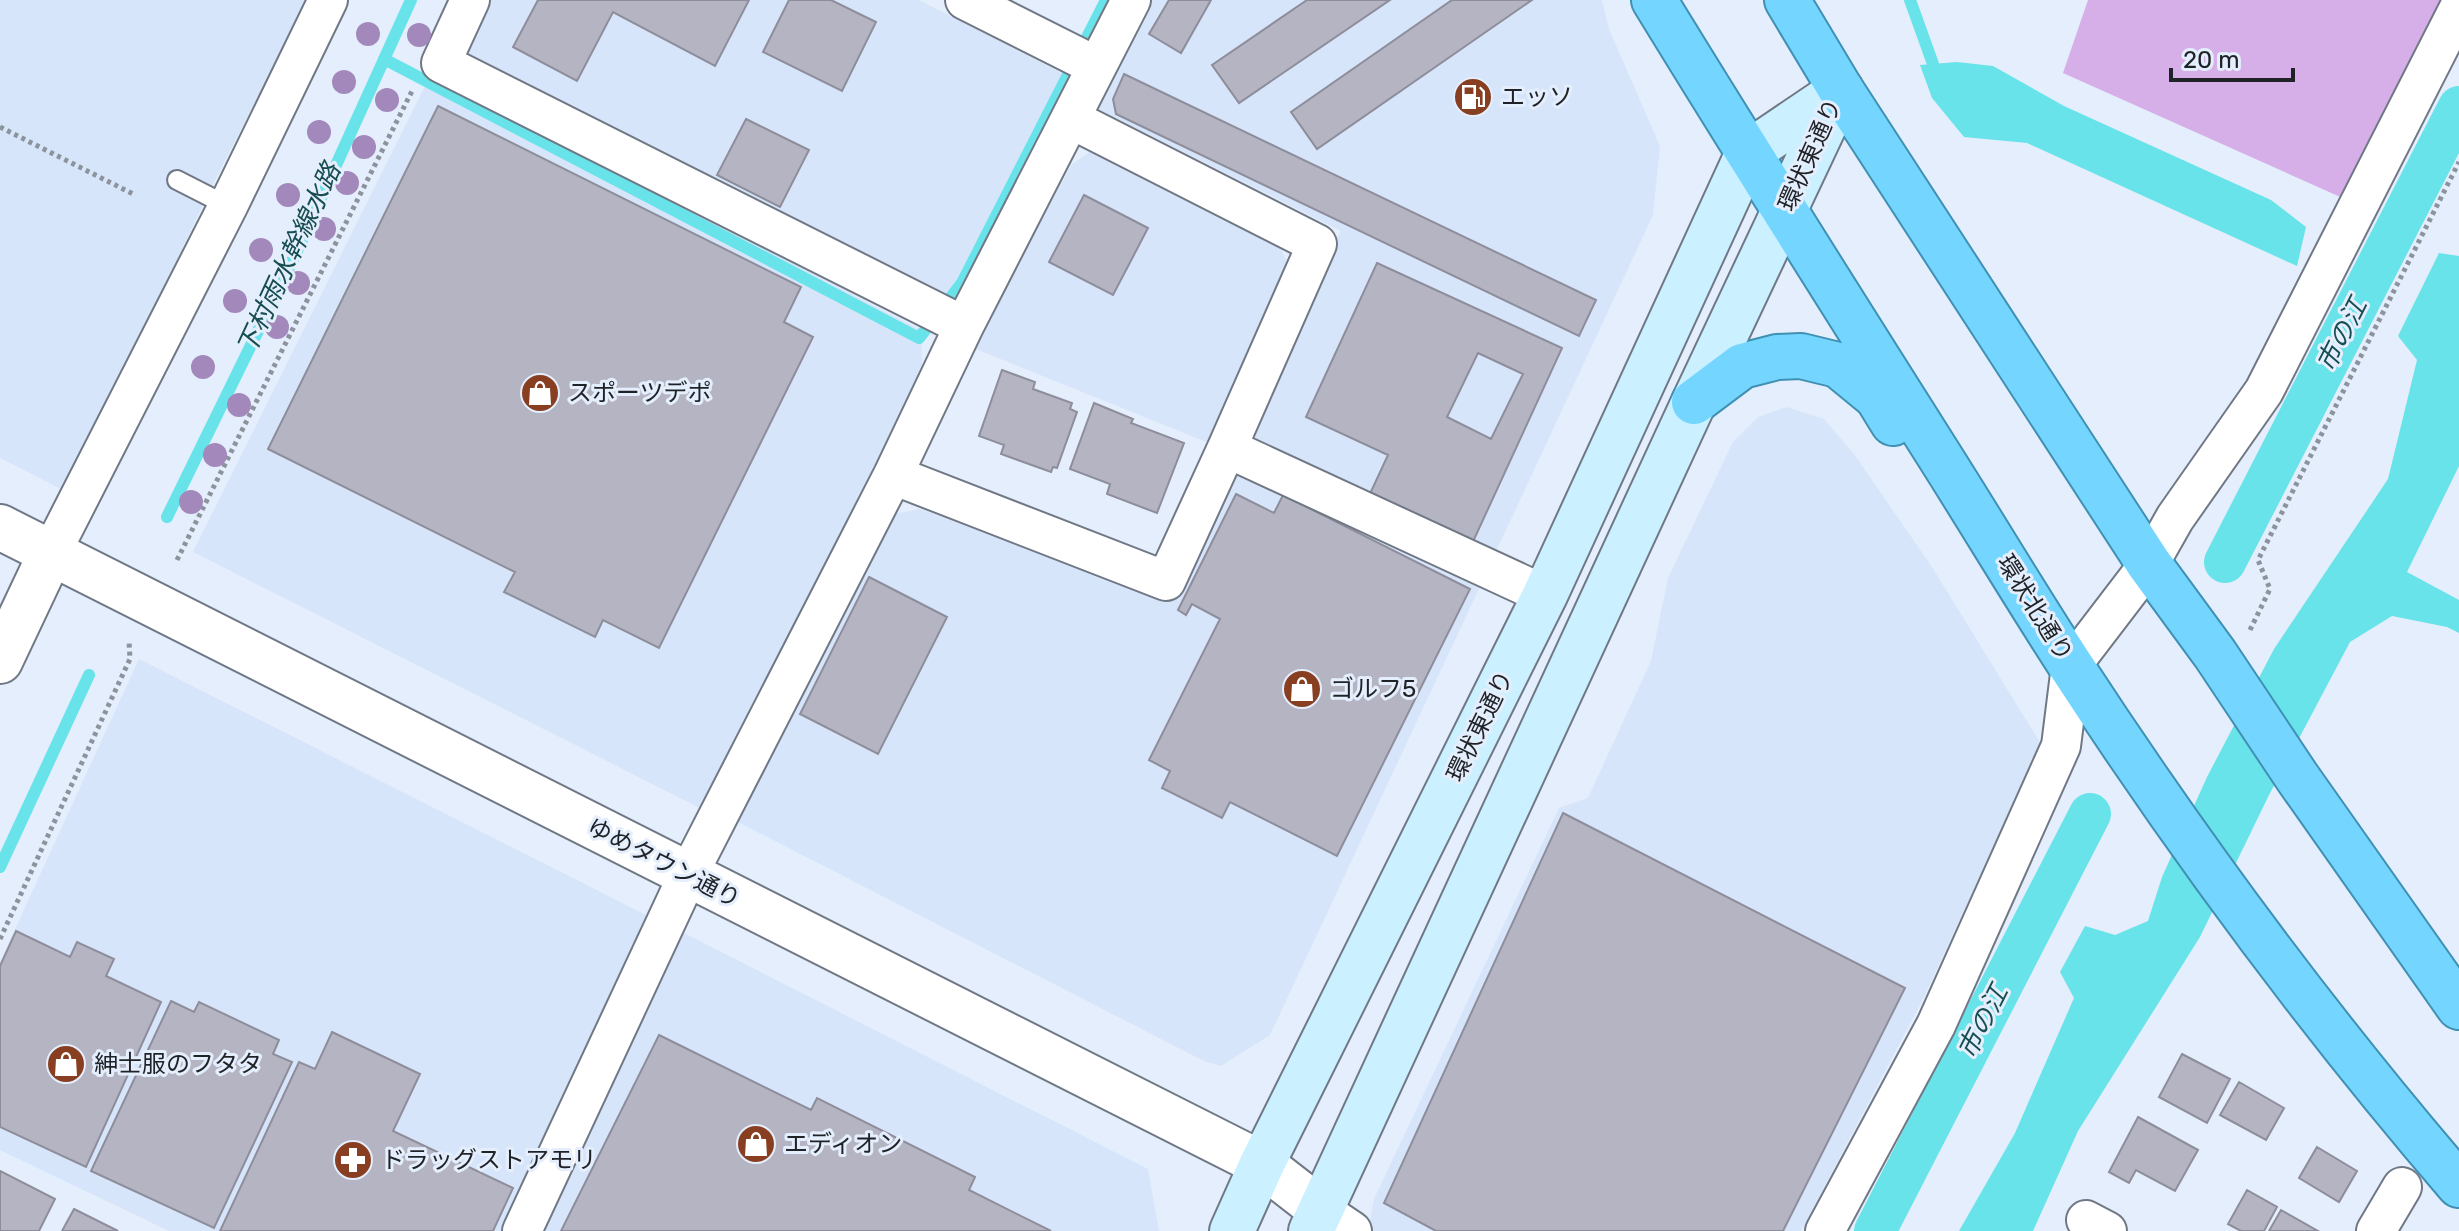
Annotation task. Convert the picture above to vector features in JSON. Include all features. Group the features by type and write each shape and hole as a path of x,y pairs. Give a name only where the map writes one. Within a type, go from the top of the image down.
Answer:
{"highway":[{"name":"環状北通り","path":"1654,0 2071,666 2174,818 2240,911 2382,1095 2459,1185"},
{"path":"1787,0 1841,90 2149,564 2215,654 2297,777 2459,1007"},
{"path":"1694,402 1742,366 1777,357 1801,356 1838,365 1877,397 2024,637 2071,666"}],"main road":[{"name":"環状東通り","path":"1232,1231 1262,1164 1545,595 1748,153 1841,90"},
{"name":"環状東通り","path":"1328,1224 1694,402 1841,90"}],"street":[{"path":"0,661 328,0"},
{"path":"470,0 441,63 946,317"},
{"path":"965,0 1081,59"},
{"path":"522,1231 688,875 893,475 946,317 1071,119 1081,59 1131,0"},
{"path":"1825,1231 1936,1025 2061,746 2071,666 2149,564 2175,518 2264,391 2459,8"},
{"path":"893,475 1166,581 1317,244 1071,119"},
{"path":"1227,448 1545,595"},
{"name":"ゆめタウン通り","path":"0,527 1262,1164 1328,1224"},
{"path":"2376,1231 2402,1187"}],"lane":[{"path":"177,180 228,206"}],"path":[{"path":"177,560 413,89"},
{"path":"0,127 135,195"},
{"path":"2248,633 2270,589 2258,560 2459,162"},
{"path":"0,939 130,659 129,640"}],"shaded area":[{"path":"0,0 307,0 207,196 67,492 0,458"},
{"path":"485,0 919,0 1073,79 957,303 456,57"},
{"path":"1151,0 1602,0 1609,29 1660,146 1653,215 1492,560 1244,445 1341,231 1098,109"},
{"path":"2088,0 2450,0 2347,200 2063,73"},
{"path":"430,76 921,330 922,370 704,810 193,552"},
{"path":"1092,150 1279,245 1289,267 1209,443 973,348 1071,165"},
{"path":"1787,407 1824,419 1854,454 1932,567 2041,744 1924,997 1801,1231 1368,1231 1374,1199 1559,808 1588,798 1651,661 1668,578 1733,442 1758,417"},
{"path":"1237,462 1484,578 1270,1035 1221,1066 1204,1061 734,820 895,514 920,509 1171,601"},
{"path":"139,659 648,916 504,1231 169,1231 0,1150 0,962"},
{"path":"682,932 1148,1169 1159,1231 541,1231"}],"water":[{"path":"1957,62 1993,66 2064,106 2271,200 2306,227 2297,266 2027,143 1964,137 1932,98 1920,65"},
{"path":"2439,253 2459,256 2459,466 2407,572 2459,600 2459,633 2447,627 2392,616 2350,642 2269,795 2200,937 2078,1131 2033,1231 1959,1231 2015,1133 2074,998 2060,972 2085,926 2115,935 2148,921 2162,877 2207,777 2274,649 2388,479 2417,360 2398,336"}],"building":[{"path":"538,0 749,0 715,66 613,12 577,81 513,47"},
{"path":"789,0 831,0 876,22 842,91 763,52"},
{"path":"1169,0 1211,0 1181,53 1149,34"},
{"path":"1307,0 1390,0 1239,103 1212,65"},
{"path":"1452,0 1532,0 1317,149 1291,112"},
{"path":"1124,74 1596,300 1579,336 1116,114 1113,99"},
{"name":"スポーツデポ","path":"438,106 801,287 784,322 813,337 659,648 603,620 595,637 504,592 515,572 268,449"},
{"path":"746,119 809,150 780,207 717,175"},
{"path":"1084,195 1148,228 1113,295 1049,262"},
{"path":"1377,263 1562,348 1471,546 1368,498 1388,455 1306,417","holes":["1478,353 1523,374 1491,439 1447,417"]},
{"path":"1002,370 1035,382 1033,389 1072,403 1070,409 1077,412 1057,468 1053,467 1051,472 1001,454 1004,445 979,436"},
{"path":"1094,403 1133,419 1131,423 1184,443 1157,513 1107,494 1110,484 1070,469"},
{"name":"ゴルフ5","path":"1236,494 1274,513 1283,495 1470,589 1337,856 1230,802 1222,818 1162,788 1170,771 1149,760 1220,619 1192,604 1186,615 1178,610"},
{"path":"869,577 947,617 878,754 800,714"},
{"path":"1563,813 1905,988 1783,1231 1436,1231 1384,1203"},
{"name":"紳士服のフタタ","path":"16,931 70,957 77,942 114,959 106,976 161,1002 86,1167 0,1127 0,966"},
{"path":"171,1001 194,1012 199,1002 279,1040 273,1054 292,1062 214,1228 91,1171"},
{"name":"ドラッグストアモリ","path":"332,1032 420,1074 393,1131 513,1188 493,1231 220,1231 299,1062 315,1069"},
{"name":"エディオン","path":"659,1035 811,1110 817,1098 975,1177 969,1190 1051,1231 561,1231"},
{"path":"2182,1054 2230,1079 2207,1123 2159,1097"},
{"path":"2239,1082 2284,1108 2266,1140 2220,1115"},
{"path":"2138,1117 2198,1150 2175,1191 2136,1170 2129,1183 2109,1172"},
{"path":"2317,1147 2357,1171 2339,1202 2299,1178"},
{"path":"0,1171 55,1199 39,1231 0,1231"},
{"path":"2247,1190 2277,1207 2264,1231 2241,1231 2228,1224"},
{"path":"74,1209 118,1231 62,1231"},
{"path":"2281,1210 2318,1231 2269,1231"}],"waterway":[{"name":"下村雨水幹線水路","path":"167,517 297,251 411,0"},
{"path":"384,59 919,338 962,283 1106,0"},
{"path":"1910,0 1933,64"},
{"name":"市の江","path":"2225,562 2459,107"},
{"name":"下村雨水幹線水路","path":"0,867 89,675"},
{"name":"市の江","path":"1875,1231 2090,814"}],"place":[{"name":"エッソ","path":"1473,97"},
{"name":"スポーツデポ","path":"540,393"},
{"name":"ゴルフ5","path":"1302,689"},
{"name":"紳士服のフタタ","path":"66,1064"},
{"name":"エディオン","path":"756,1144"},
{"name":"ドラッグストアモリ","path":"353,1160"}]}
